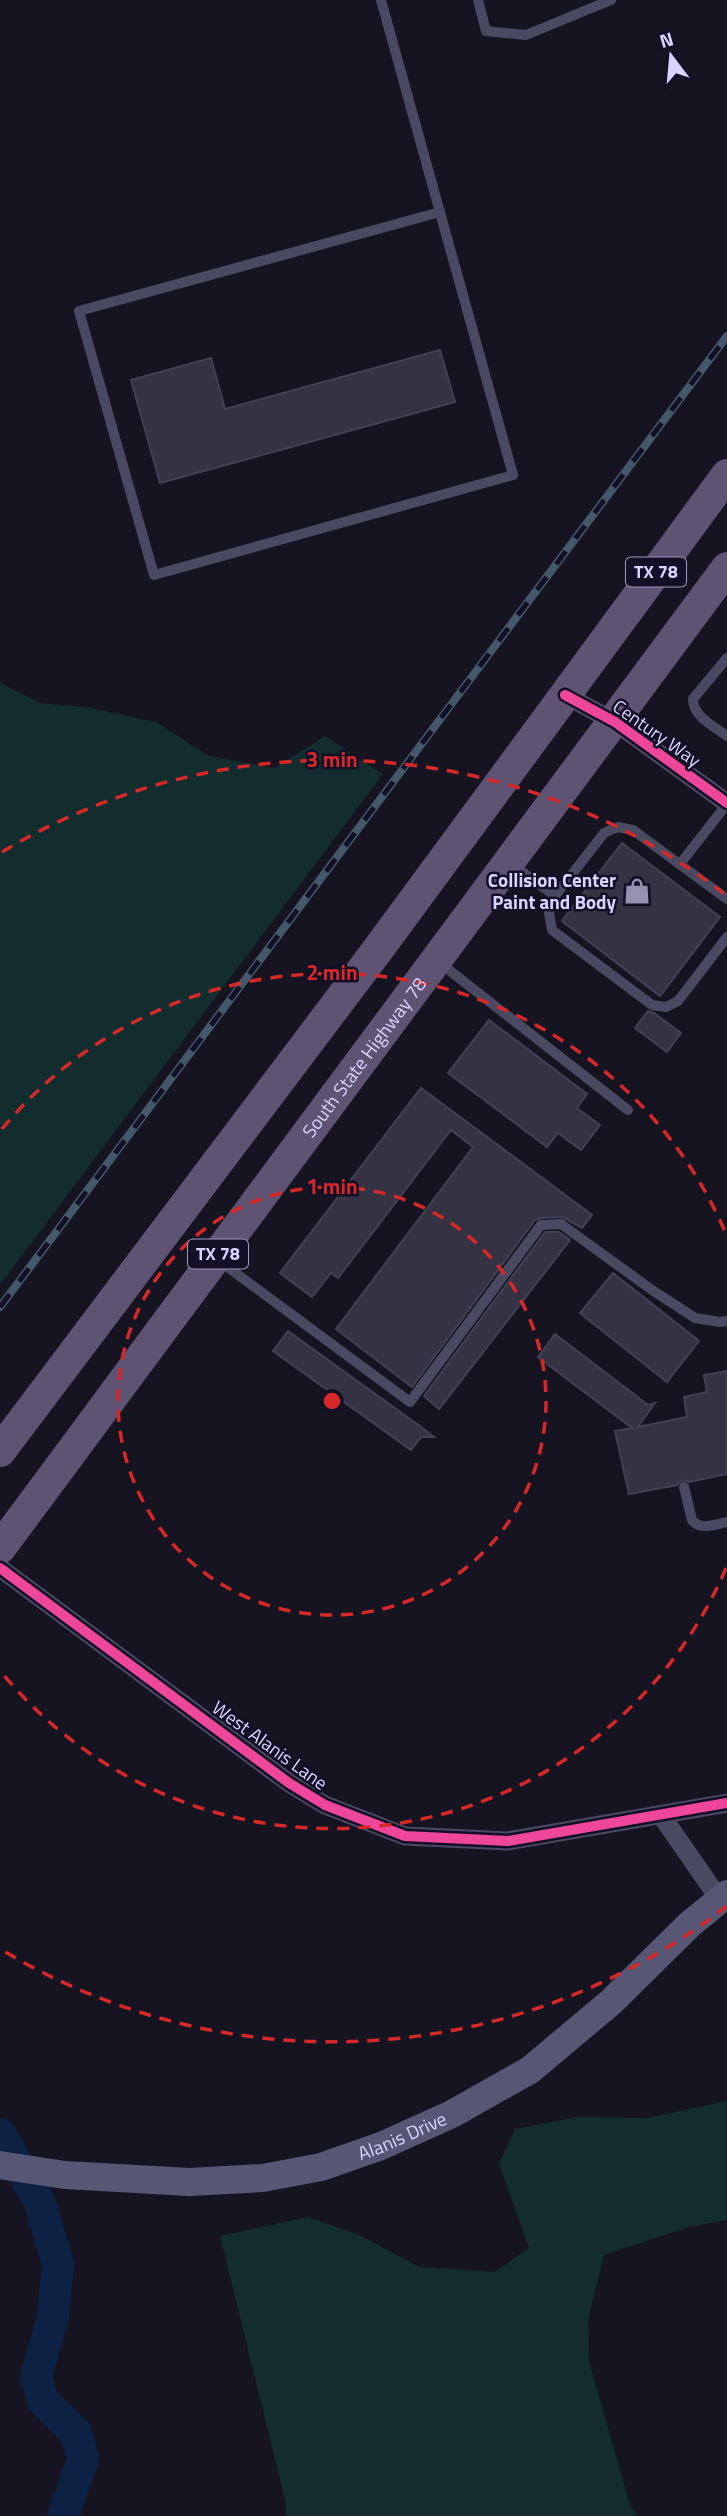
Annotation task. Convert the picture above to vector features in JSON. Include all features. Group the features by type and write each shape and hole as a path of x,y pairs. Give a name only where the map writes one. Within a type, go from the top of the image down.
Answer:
{"main road":[{"name":"TX 78","path":"0,1451 370,958 727,475"},
{"name":"South State Highway 78","path":"0,1548 719,585"},
{"name":"Alanis Drive","path":"0,2165 65,2175 189,2182 263,2178 321,2167 381,2146 452,2114 530,2070 611,2002 690,1924 723,1897"}],"street":[{"name":"Century Way","path":"565,695 615,722 727,804"},
{"name":"West Alanis Lane","path":"0,1568 289,1783 325,1805 405,1836 508,1841 727,1803"},
{"path":"661,1815 723,1897"}],"lane":[{"path":"381,0 440,212 513,475 154,575 79,311 440,212"},
{"path":"478,0 486,31 526,35 611,0"},
{"path":"727,658 693,699 693,707 698,714 727,736"},
{"path":"680,864 727,804"},
{"path":"727,899 632,830 618,827 604,833 555,896 549,913 552,930 652,1005 666,1007 678,1001 727,937"},
{"path":"510,863 555,896"},
{"path":"437,961 628,1110"},
{"path":"216,1258 410,1402 541,1225 561,1224 695,1318 723,1321"},
{"path":"684,1487 695,1525 703,1527 727,1522"}],"green space":[{"path":"0,680 2,684 40,703 85,707 156,722 209,756 275,768 325,736 383,774 0,1285"},
{"path":"727,2101 727,2220 689,2227 604,2255 588,2320 589,2361 631,2508 638,2516 286,2516 285,2500 220,2236 308,2217 359,2235 420,2267 495,2272 529,2248 499,2164 515,2129 577,2117 648,2118"}],"building":[{"path":"440,350 455,402 160,483 131,380 211,358 225,409"},
{"path":"622,843 720,917 660,996 562,921"},
{"path":"648,1011 681,1033 667,1052 635,1028"},
{"path":"489,1020 587,1094 577,1108 600,1125 581,1150 558,1133 547,1147 448,1073"},
{"path":"421,1088 592,1215 582,1228 562,1217 535,1220 412,1387 336,1329 473,1147 451,1130 338,1278 331,1273 312,1297 280,1273"},
{"path":"545,1232 559,1232 570,1240 439,1409 424,1396"},
{"path":"613,1273 699,1341 667,1382 580,1313"},
{"path":"288,1331 434,1437 421,1437 411,1450 273,1351"},
{"path":"555,1334 648,1405 655,1403 638,1427 687,1417 684,1397 707,1392 704,1375 727,1371 727,1474 689,1482 683,1480 677,1485 629,1494 615,1431 632,1428 538,1357"}],"waterway":[{"path":"0,2134 39,2201 58,2263 53,2317 36,2377 43,2401 76,2433 83,2459 63,2516"}],"railway":[{"path":"0,1307 727,336"}],"cycle path":[{"path":"565,695 615,722 727,803"},
{"path":"0,1568 289,1783 325,1805 405,1836 508,1841 727,1803"}],"place":[{"name":"Collision Center Paint and Body","path":"637,891"}]}
